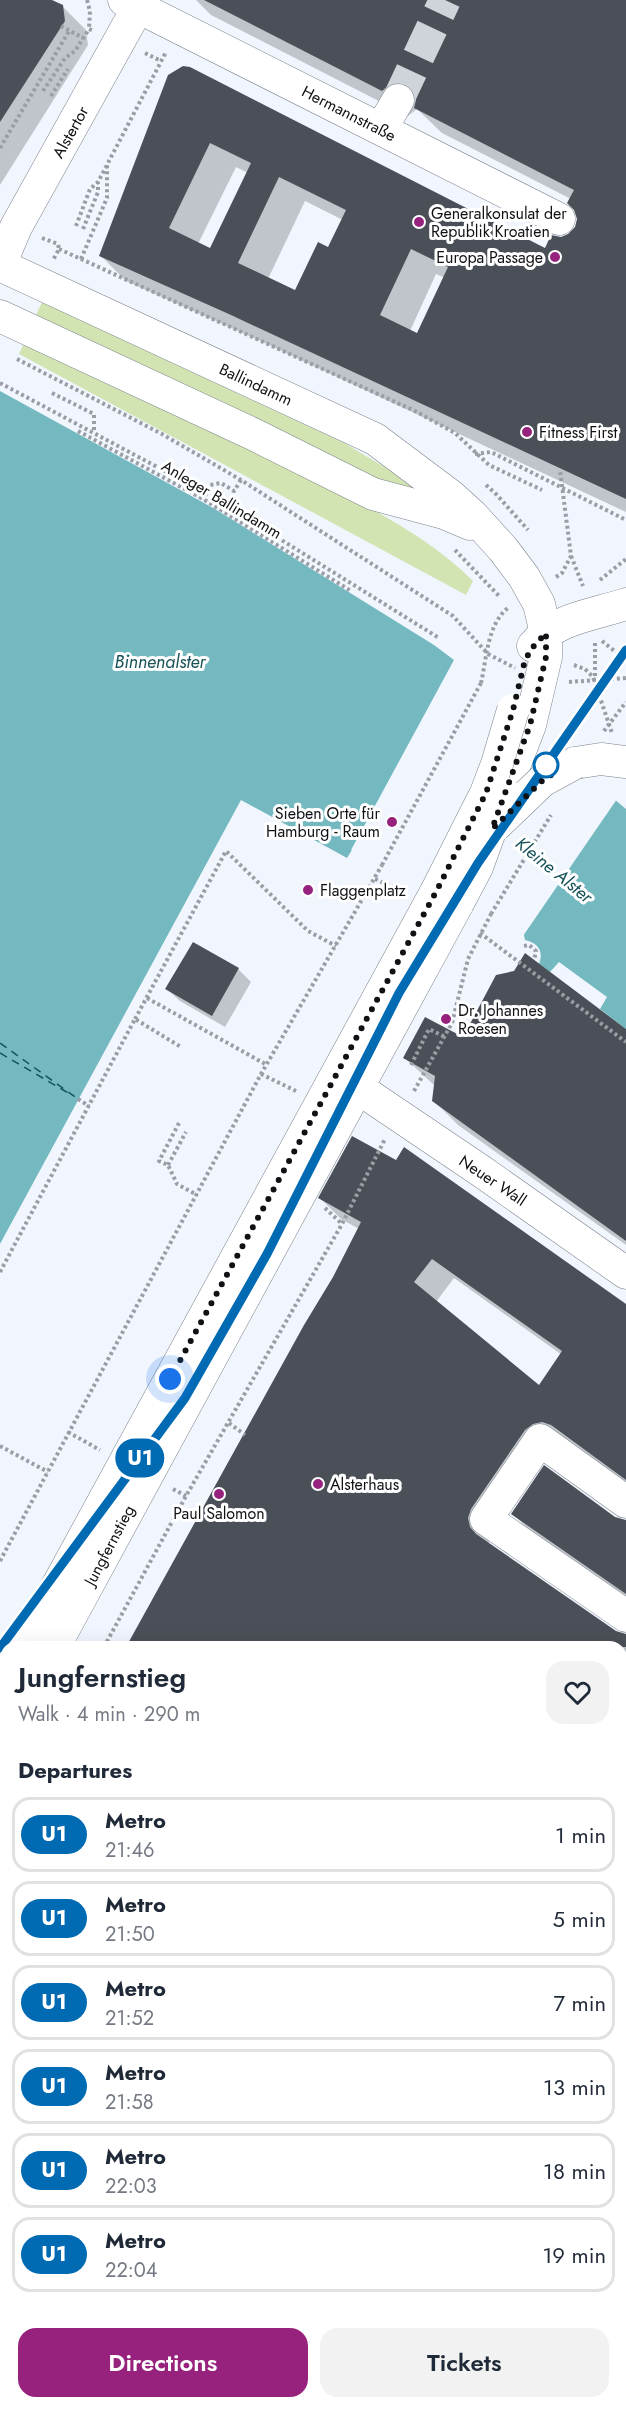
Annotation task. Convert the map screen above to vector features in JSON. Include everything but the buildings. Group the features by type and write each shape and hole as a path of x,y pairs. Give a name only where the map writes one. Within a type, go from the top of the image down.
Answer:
{"street":[{"name":"Hermannstraße","path":"135,2 179,27 559,219"},
{"name":"Alstertor","path":"0,265 16,227 135,2"},
{"path":"381,129 398,100"},
{"name":"Ballindamm","path":"0,265 375,439 451,496 514,562 539,604 538,644"},
{"name":"Ballindamm","path":"0,316 274,444 373,494 444,513 491,536"},
{"path":"538,644 626,604"},
{"name":"Jungfernstieg","path":"64,1641 477,867 492,829 521,718 522,669 538,644"},
{"name":"Jungfernstieg","path":"27,1641 456,908 486,793 521,718"},
{"path":"492,829 542,781 575,763 601,759 626,762"},
{"name":"Neuer Wall","path":"358,1088 626,1273"},
{"path":"626,1502 540,1440 524,1446 486,1519 626,1616"},
{"path":"47,1605 52,1628 60,1641"}],"path":[{"path":"87,0 90,11 88,29"},
{"path":"61,26 83,38"},
{"path":"76,226 90,189 98,182 179,27"},
{"path":"0,148 69,31"},
{"path":"51,96 72,63 75,51"},
{"path":"44,91 65,58"},
{"path":"81,259 107,198 107,164"},
{"path":"83,229 98,192 98,182"},
{"path":"35,235 58,244 59,249 415,411 455,432 475,454 489,465 542,490"},
{"path":"50,266 59,249"},
{"path":"8,354 153,430 241,480 453,616 488,654"},
{"path":"0,383 206,493 439,638"},
{"path":"52,393 94,414 94,432"},
{"name":"Anleger Ballindamm","path":"78,431 203,499 351,591"},
{"path":"475,454 491,452 626,520"},
{"path":"560,470 564,487 571,556 562,573"},
{"path":"203,499 210,485 221,483 234,491 241,480"},
{"path":"449,546 501,599 521,643 538,644"},
{"path":"595,585 626,559"},
{"path":"0,1561 261,1074 375,879 481,683 493,625 499,615"},
{"path":"595,635 626,660"},
{"path":"488,654 538,644"},
{"path":"578,666 591,673 609,723 626,702"},
{"path":"572,683 626,678"},
{"path":"412,1094 452,1023 468,959 480,934 551,815"},
{"path":"0,1272 226,851 308,931 336,946"},
{"path":"375,879 403,892"},
{"path":"456,908 480,934 626,1042"},
{"path":"524,946 529,945 536,951 534,960"},
{"path":"147,998 267,1065"},
{"path":"135,1019 181,1047"},
{"path":"411,1065 429,1029 445,1037"},
{"path":"261,1074 301,1094"},
{"path":"78,1100 89,1106"},
{"path":"179,1123 159,1161 168,1166 177,1184 197,1195"},
{"path":"168,1166 186,1132"},
{"path":"107,1641 186,1496 342,1224 384,1141"},
{"path":"329,1200 325,1209 342,1224"},
{"path":"229,1423 244,1435"},
{"path":"68,1432 107,1453"},
{"path":"0,1446 48,1472"}],"green space":[{"path":"42,302 344,443 422,489 395,489 35,317"},
{"path":"25,341 374,510 427,543 473,581 466,595 19,354"}],"water":[{"name":"Binnenalster","path":"0,391 215,509 434,645 626,809 626,1029 600,1009 607,997 559,962 550,972 539,964 541,955 539,948 525,940 523,931 355,845 347,858 241,800 0,1244"}],"pier":[{"path":"454,660 617,799 523,936 355,848 354,851 351,850"}],"ferry route":[{"path":"0,1043 78,1099"},
{"path":"0,1053 70,1094"}],"tunnel":[{"path":"398,100 445,0"}],"metro line":[{"name":"U1","path":"5,1641 185,1398 267,1254 399,993 478,863 626,650"}],"place":[{"name":"Generalkonsulat der Republik Kroatien","path":"419,222"},
{"name":"Europa Passage","path":"555,257"},
{"name":"Fitness First","path":"527,432"},
{"name":"Sieben Orte für Hamburg - Raum","path":"392,822"},
{"name":"Flaggenplatz","path":"308,890"},
{"name":"Dr. Johannes Roesen","path":"446,1019"},
{"name":"Alsterhaus","path":"318,1484"},
{"name":"Paul Salomon","path":"219,1494"}],"route":[{"path":"170,1379 436,892 486,793 513,710 525,660 546,633 546,657 530,725 492,829 542,781 557,771 546,765"}],"water label":[{"name":"Kleine Alster","path":"554,870"}]}
